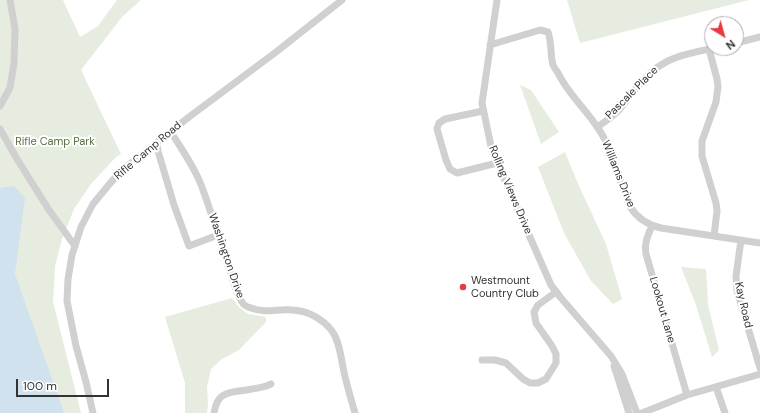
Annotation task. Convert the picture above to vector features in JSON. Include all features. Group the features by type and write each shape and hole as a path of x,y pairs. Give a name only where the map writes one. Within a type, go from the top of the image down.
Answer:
{"street":[{"path":"0,106 10,88 14,63 14,29 10,0"},
{"name":"Rifle Camp Road","path":"93,413 76,346 67,301 68,279 75,246 81,228 90,210 112,181 125,168 342,0"},
{"name":"Rolling Views Drive","path":"497,0 482,104 492,151 551,285 560,298 611,356 622,374 637,413"},
{"name":"Williams Drive","path":"490,45 540,30 548,32 551,39 553,64 560,79 594,122 605,140 627,200 631,208 645,222 652,226 661,228 760,243"},
{"path":"744,41 760,37"},
{"name":"Pascale Place","path":"597,127 619,110 641,82 654,69 670,60 704,51"},
{"path":"712,56 718,87 716,102 702,141 702,156 716,203 717,211 714,236"},
{"path":"483,111 445,119 439,123 437,129 450,169 457,173 497,163"},
{"path":"0,129 49,210 75,246"},
{"name":"Washington Drive","path":"171,132 198,177 203,189 242,303 245,306 259,311 293,310 310,314 332,331 338,346 355,413"},
{"path":"157,143 172,197 189,246 218,235"},
{"name":"Lookout Lane","path":"652,226 646,241 646,254 687,395"},
{"name":"Kay Road","path":"741,240 736,276 737,291 760,368"},
{"path":"482,360 495,360 506,363 523,379 530,383 538,383 546,379 556,363 556,354 536,323 534,312 538,305 556,292"},
{"name":"Rolling Views Drive","path":"611,356 629,413"},
{"path":"642,413 687,395 760,374"},
{"path":"214,413 220,398 226,394 261,388 271,384"},
{"path":"716,386 725,413"}],"green space":[{"name":"Rifle Camp Park","path":"0,0 63,0 80,37 98,26 117,0 141,0 122,17 81,70 121,154 116,157 91,184 74,209 62,239 55,266 53,302 81,413 0,413"},
{"path":"567,0 749,0 580,43"},
{"path":"520,85 531,90 559,132 541,144"},
{"path":"565,152 606,244 622,299 613,304 591,281 564,233 538,167"},
{"path":"681,267 706,269 708,305 719,350 712,357 696,305"},
{"path":"232,298 239,307 248,314 266,317 266,322 239,350 222,359 211,369 207,387 207,413 185,413 185,383 165,317"}],"water":[{"path":"14,186 25,198 15,274 64,413 0,413 0,188"}],"place":[{"name":"Westmount Country Club","path":"463,287"}]}
